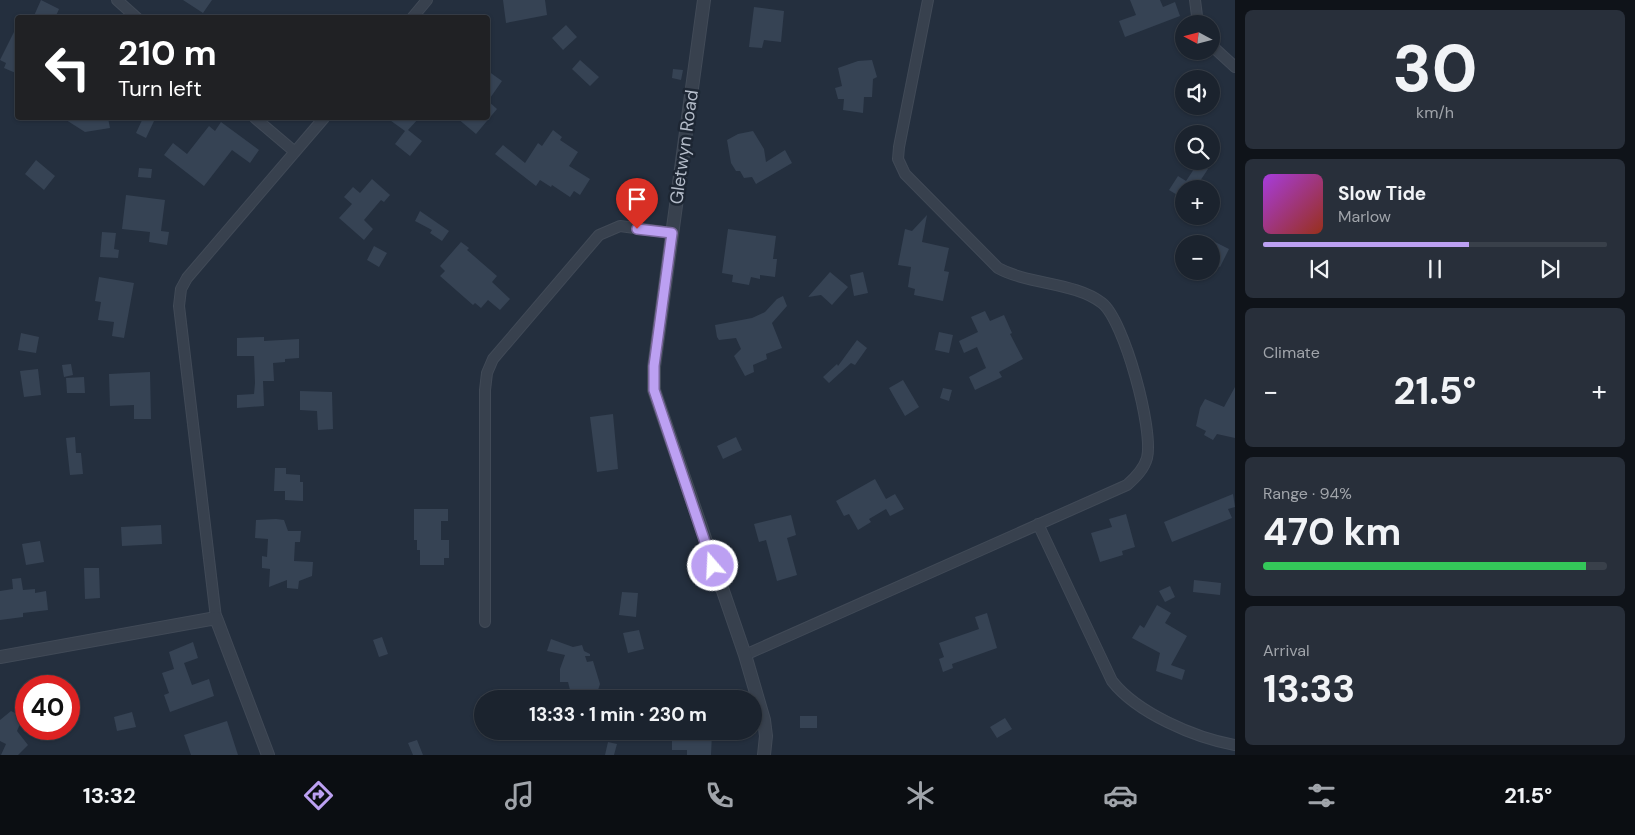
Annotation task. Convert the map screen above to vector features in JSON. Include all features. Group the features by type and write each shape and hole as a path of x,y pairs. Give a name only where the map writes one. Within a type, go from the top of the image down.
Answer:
{"street":[{"path":"117,0 134,15"},
{"path":"414,15 427,0"},
{"name":"Gletwyn Road","path":"704,0 654,366 654,390 745,655 764,720 766,736 764,755"},
{"path":"745,655 1127,485 1137,476 1147,459 1150,444 1144,406 1113,316 1104,304 1082,293 1010,274 998,268 904,174 900,166 899,147 926,20 928,0"},
{"path":"1195,0 1197,15"},
{"path":"1220,53 1235,67"},
{"path":"257,120 295,152"},
{"path":"268,755 216,618 179,299 181,289 187,278 322,120"},
{"path":"485,622 485,390 487,373 493,360 599,234 620,226 672,233"},
{"path":"1038,524 1112,681 1120,691 1130,699 1192,734 1213,742 1235,745"},
{"path":"0,657 216,618"}],"building":[{"path":"41,0 59,9 56,15 34,15"},
{"path":"183,0 212,0 203,13"},
{"path":"503,0 545,0 547,15 506,23"},
{"path":"1130,0 1160,0 1163,7 1175,2 1180,15 1175,15 1175,18 1125,37 1119,21 1136,15"},
{"path":"754,7 784,11 781,42 764,40 762,48 749,47"},
{"path":"566,25 577,37 563,50 552,38"},
{"path":"15,30 15,73 4,68 6,63 0,60"},
{"path":"580,60 599,77 590,86 572,69"},
{"path":"872,60 877,77 873,79 872,97 864,97 863,113 843,110 844,99 838,99 835,88 842,86 838,68 858,61"},
{"path":"673,69 683,70 681,80 672,78"},
{"path":"490,72 502,81 490,98"},
{"path":"490,103 497,109 490,117"},
{"path":"66,120 108,120 110,128 85,132"},
{"path":"142,120 154,121 146,138 136,133"},
{"path":"390,120 417,120 408,130 422,141 410,156 395,144 405,131"},
{"path":"459,120 488,120 476,134"},
{"path":"221,122 259,150 250,163 232,150 204,186 164,155 173,143 187,154 209,126 215,131"},
{"path":"553,130 562,137 560,140 578,152 569,166 590,179 580,195 574,191 570,197 552,185 551,187 540,180 536,186 495,154 503,145 525,163 538,143 542,146"},
{"path":"753,131 764,149 766,162 785,150 792,163 756,184 752,177 744,178 740,171 736,171 731,163 727,140 738,134"},
{"path":"36,160 55,176 44,190 25,174"},
{"path":"139,168 152,169 151,178 138,177"},
{"path":"1193,170 1207,170 1201,180 1187,180"},
{"path":"1178,176 1184,180 1175,180"},
{"path":"372,179 390,195 384,202 381,200 364,220 373,229 364,240 339,218 352,204 344,197 353,187 360,193"},
{"path":"1175,181 1175,194 1169,190"},
{"path":"126,195 165,200 161,231 169,232 167,245 149,242 150,232 122,229"},
{"path":"420,211 449,231 442,241 430,233 432,230 415,221"},
{"path":"927,215 922,242 949,248 944,271 949,272 943,301 914,295 915,289 908,287 911,267 898,265 905,229 912,231"},
{"path":"728,229 776,236 773,259 777,259 775,277 760,275 760,279 751,277 749,285 732,282 733,275 722,273"},
{"path":"102,232 116,233 114,249 119,250 118,258 100,257"},
{"path":"461,242 469,248 467,250 497,276 492,282 510,299 500,310 488,300 481,308 475,303 473,305 440,276 445,271 440,266"},
{"path":"1220,244 1229,249 1220,267"},
{"path":"374,246 387,253 379,267 367,260"},
{"path":"830,272 848,287 832,305 821,295 808,297"},
{"path":"863,272 868,293 854,296 850,275"},
{"path":"99,277 134,283 124,338 112,336 114,322 98,320 101,302 95,301"},
{"path":"783,296 787,306 772,323 782,348 766,354 767,359 753,365 754,372 745,376 734,356 741,349 736,338 719,340 715,325 752,318 765,312 777,299"},
{"path":"985,311 990,321 1004,315 1012,333 1010,334 1023,359 999,372 1002,377 975,390 969,377 986,368 977,347 964,353 959,341 978,332 971,317"},
{"path":"939,332 953,335 949,353 935,350"},
{"path":"21,333 39,337 36,353 18,350"},
{"path":"264,337 264,341 299,339 299,358 285,359 285,362 273,363 274,381 263,381 264,406 237,408 237,395 254,394 255,383 254,356 237,356 237,338"},
{"path":"857,340 867,348 855,365 851,363 829,383 823,377 837,364 838,366"},
{"path":"71,364 73,375 64,377 62,365"},
{"path":"38,369 41,395 24,397 20,371"},
{"path":"150,372 151,419 134,419 134,405 110,406 109,374"},
{"path":"84,377 85,393 67,393 66,378"},
{"path":"903,380 919,407 905,416 889,388"},
{"path":"1235,387 1235,438 1217,434 1213,440 1204,435 1206,431 1196,426 1200,408 1205,399 1224,407"},
{"path":"943,388 952,390 949,401 940,398"},
{"path":"300,391 332,392 333,429 318,430 317,411 300,410"},
{"path":"613,414 618,469 597,472 590,417"},
{"path":"75,437 76,453 81,453 83,474 70,475 66,438"},
{"path":"736,437 742,450 723,459 717,446"},
{"path":"275,468 286,468 286,474 300,475 300,482 303,482 303,501 285,500 285,491 274,491"},
{"path":"875,479 886,499 895,494 904,509 890,516 886,509 869,519 871,522 858,530 849,514 844,516 836,501"},
{"path":"1233,494 1235,507 1228,509 1232,518 1172,542 1164,522"},
{"path":"414,509 448,509 448,521 441,521 441,540 449,540 449,558 444,558 444,565 420,565 420,550 417,550 417,540 414,540"},
{"path":"1126,514 1135,547 1122,551 1123,555 1100,562 1091,533 1112,527 1109,519"},
{"path":"791,515 796,535 787,538 797,575 777,581 766,540 759,542 754,524"},
{"path":"256,520 284,520 288,531 301,531 300,542 295,542 294,561 313,562 312,576 299,581 298,589 287,588 287,580 269,587 270,569 262,568 262,556 267,557 268,539 255,538"},
{"path":"161,525 162,544 122,546 121,527"},
{"path":"40,541 44,562 26,565 22,544"},
{"path":"84,568 99,568 100,598 85,599"},
{"path":"21,578 23,590 35,589 35,593 46,591 48,610 23,613 23,617 0,620 0,591 13,589 12,579"},
{"path":"1194,580 1221,583 1220,595 1193,592"},
{"path":"1170,586 1175,597 1165,602 1159,591"},
{"path":"622,592 638,593 636,617 619,615"},
{"path":"1157,605 1171,613 1165,623 1187,636 1171,665 1185,670 1182,680 1156,671 1160,653 1132,638 1140,625 1144,628"},
{"path":"987,613 997,648 952,664 953,668 943,672 939,659 944,657 939,643 979,629 975,617"},
{"path":"639,630 644,649 628,653 623,633"},
{"path":"382,637 388,654 379,657 373,640"},
{"path":"551,639 573,647 582,645 584,651 590,654 590,656 585,656 587,662 593,661 600,684 598,690 570,690 568,682 560,682 560,669 565,655 547,651"},
{"path":"193,642 198,658 184,663 192,685 209,679 214,696 170,712 164,695 169,693 162,673 174,669 169,652"},
{"path":"11,711 15,713 15,740 24,740 28,745 18,755 1,755 6,744 0,741 0,720"},
{"path":"132,712 136,727 117,731 114,717"},
{"path":"800,716 817,716 817,728 800,728"},
{"path":"1005,718 1012,729 997,738 990,727"},
{"path":"227,721 238,755 191,755 184,735"},
{"path":"417,740 423,755 413,755 408,743"},
{"path":"672,740 712,740 711,755 687,755 687,750 672,750"},
{"path":"608,742 617,744 614,755 605,755"}],"route":[{"path":"637,229 672,233 654,366 654,390 658,408 713,566"}]}
